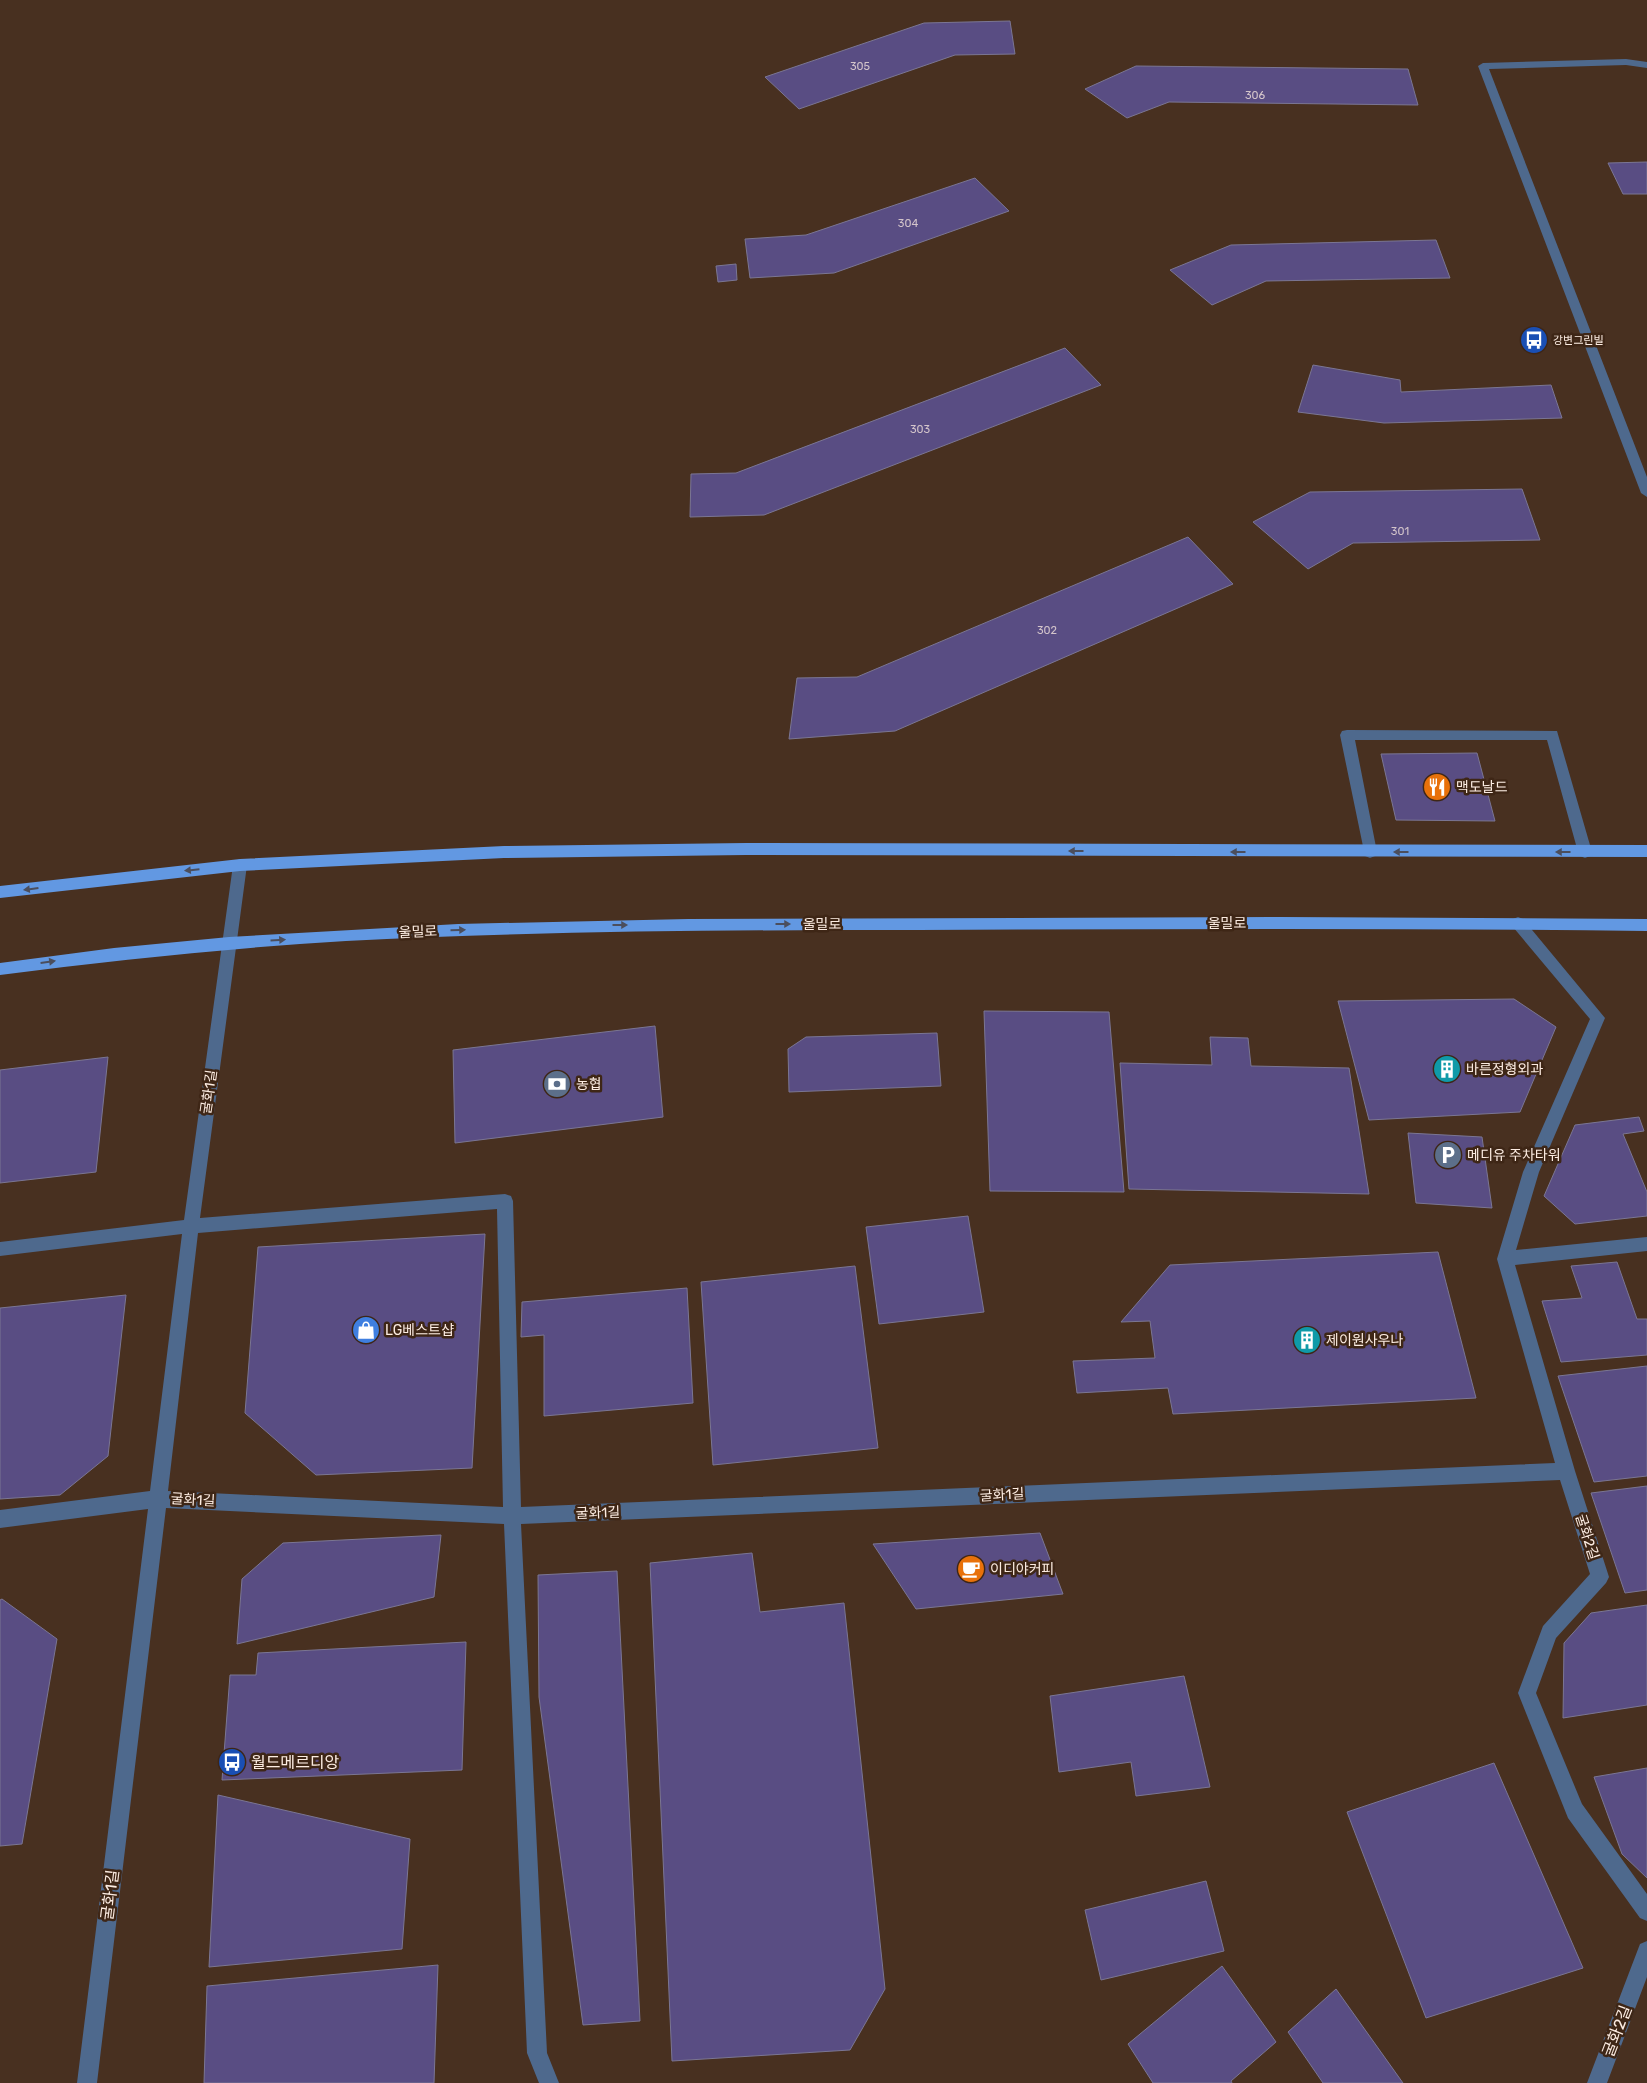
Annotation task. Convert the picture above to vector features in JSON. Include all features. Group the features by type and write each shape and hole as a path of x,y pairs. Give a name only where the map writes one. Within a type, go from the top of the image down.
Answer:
{"main road":[{"path":"0,892 240,865 504,852 746,849 1370,852 1647,851"},
{"name":"울밀로","path":"0,969 89,956 230,943 394,933 590,925 1518,923 1647,925"}],"street":[{"path":"1647,65 1626,62 1484,66 1647,493"},
{"path":"1370,852 1347,734 1552,735 1584,852"},
{"name":"굴화1길","path":"87,2083 191,1226 240,865"},
{"path":"1518,923 1598,1018 1531,1172 1505,1259 1647,1244"},
{"path":"0,1249 191,1226 505,1201 512,1516 537,2053 549,2083"},
{"name":"굴화2길","path":"1505,1259 1566,1471 1600,1577 1549,1632 1527,1693 1575,1810 1647,1912"},
{"name":"굴화1길","path":"0,1520 158,1499 512,1516 1566,1471"},
{"name":"굴화2길","path":"1597,2083 1647,1951"}],"building":[{"path":"1010,21 1015,54 955,55 799,109 765,77 924,23"},
{"path":"1136,66 1408,69 1418,105 1169,102 1127,118 1085,89"},
{"path":"1647,162 1647,194 1623,194 1608,163"},
{"path":"975,178 1009,211 834,273 750,278 745,239 806,235"},
{"path":"1436,240 1450,278 1266,281 1212,305 1170,270 1231,245"},
{"path":"736,264 737,280 718,282 716,266"},
{"path":"1065,348 1101,385 764,515 690,517 691,474 736,473"},
{"path":"1313,365 1400,380 1401,392 1551,385 1562,418 1384,423 1298,412"},
{"path":"1522,489 1540,540 1353,543 1308,569 1253,522 1310,492"},
{"path":"1188,537 1233,584 895,731 789,739 797,678 857,677"},
{"name":"맥도날드","path":"1477,753 1495,821 1396,820 1381,754"},
{"name":"바른정형외과","path":"1514,999 1556,1027 1520,1112 1369,1120 1338,1001"},
{"path":"984,1011 1109,1012 1124,1192 990,1191"},
{"name":"농협","path":"655,1026 663,1117 455,1143 453,1050"},
{"path":"937,1033 941,1086 789,1092 788,1049 806,1037"},
{"path":"1210,1037 1248,1038 1251,1066 1349,1068 1369,1194 1129,1189 1120,1063 1212,1065"},
{"path":"108,1057 96,1172 0,1183 0,1070"},
{"path":"1639,1117 1644,1131 1623,1134 1647,1192 1647,1216 1575,1224 1544,1196 1575,1125"},
{"name":"메디유 주차타워","path":"1408,1133 1482,1137 1492,1208 1416,1203"},
{"path":"968,1216 984,1312 879,1324 866,1227"},
{"name":"LG베스트샵","path":"485,1234 472,1468 316,1475 245,1413 258,1247"},
{"name":"제이원사우나","path":"1438,1252 1476,1398 1173,1414 1168,1388 1077,1393 1073,1361 1155,1358 1150,1321 1121,1322 1170,1265"},
{"path":"1617,1262 1637,1319 1647,1319 1647,1355 1561,1362 1542,1301 1582,1298 1571,1266"},
{"path":"855,1266 878,1448 713,1465 701,1282"},
{"path":"687,1288 693,1403 544,1416 544,1335 521,1337 522,1302"},
{"path":"126,1295 108,1456 60,1495 0,1499 0,1308"},
{"path":"1647,1366 1647,1476 1594,1482 1558,1376"},
{"path":"1647,1486 1647,1590 1625,1593 1591,1493"},
{"name":"이디야커피","path":"1040,1533 1063,1594 916,1609 873,1544"},
{"path":"441,1535 434,1597 237,1644 242,1579 283,1543"},
{"path":"752,1553 760,1612 844,1603 885,1989 850,2050 672,2061 650,1563"},
{"path":"617,1571 640,2021 583,2025 539,1697 538,1575"},
{"path":"2,1599 57,1639 22,1844 0,1846 0,1600"},
{"path":"1647,1605 1647,1705 1563,1718 1564,1643 1591,1613"},
{"path":"466,1642 462,1770 222,1780 230,1675 256,1675 258,1653"},
{"path":"1184,1676 1210,1787 1136,1796 1131,1762 1059,1772 1050,1696"},
{"path":"1494,1763 1583,1968 1426,2018 1347,1812"},
{"path":"1647,1768 1647,1878 1622,1854 1594,1777"},
{"path":"218,1795 410,1839 402,1949 209,1967"},
{"path":"1206,1881 1224,1951 1101,1980 1085,1910"},
{"path":"438,1965 434,2083 204,2083 207,1986"},
{"path":"1222,1966 1276,2042 1231,2081 1232,2083 1153,2083 1128,2044"},
{"path":"1336,1989 1403,2083 1323,2083 1288,2032"}],"place":[{"name":"강변그린빌","path":"1534,340"},
{"name":"맥도날드","path":"1437,787"},
{"name":"바른정형외과","path":"1447,1069"},
{"name":"농협","path":"557,1084"},
{"name":"메디유 주차타워","path":"1448,1155"},
{"name":"LG베스트샵","path":"366,1330"},
{"name":"제이원사우나","path":"1307,1340"},
{"name":"이디야커피","path":"971,1569"},
{"name":"월드메르디앙","path":"232,1762"}]}
